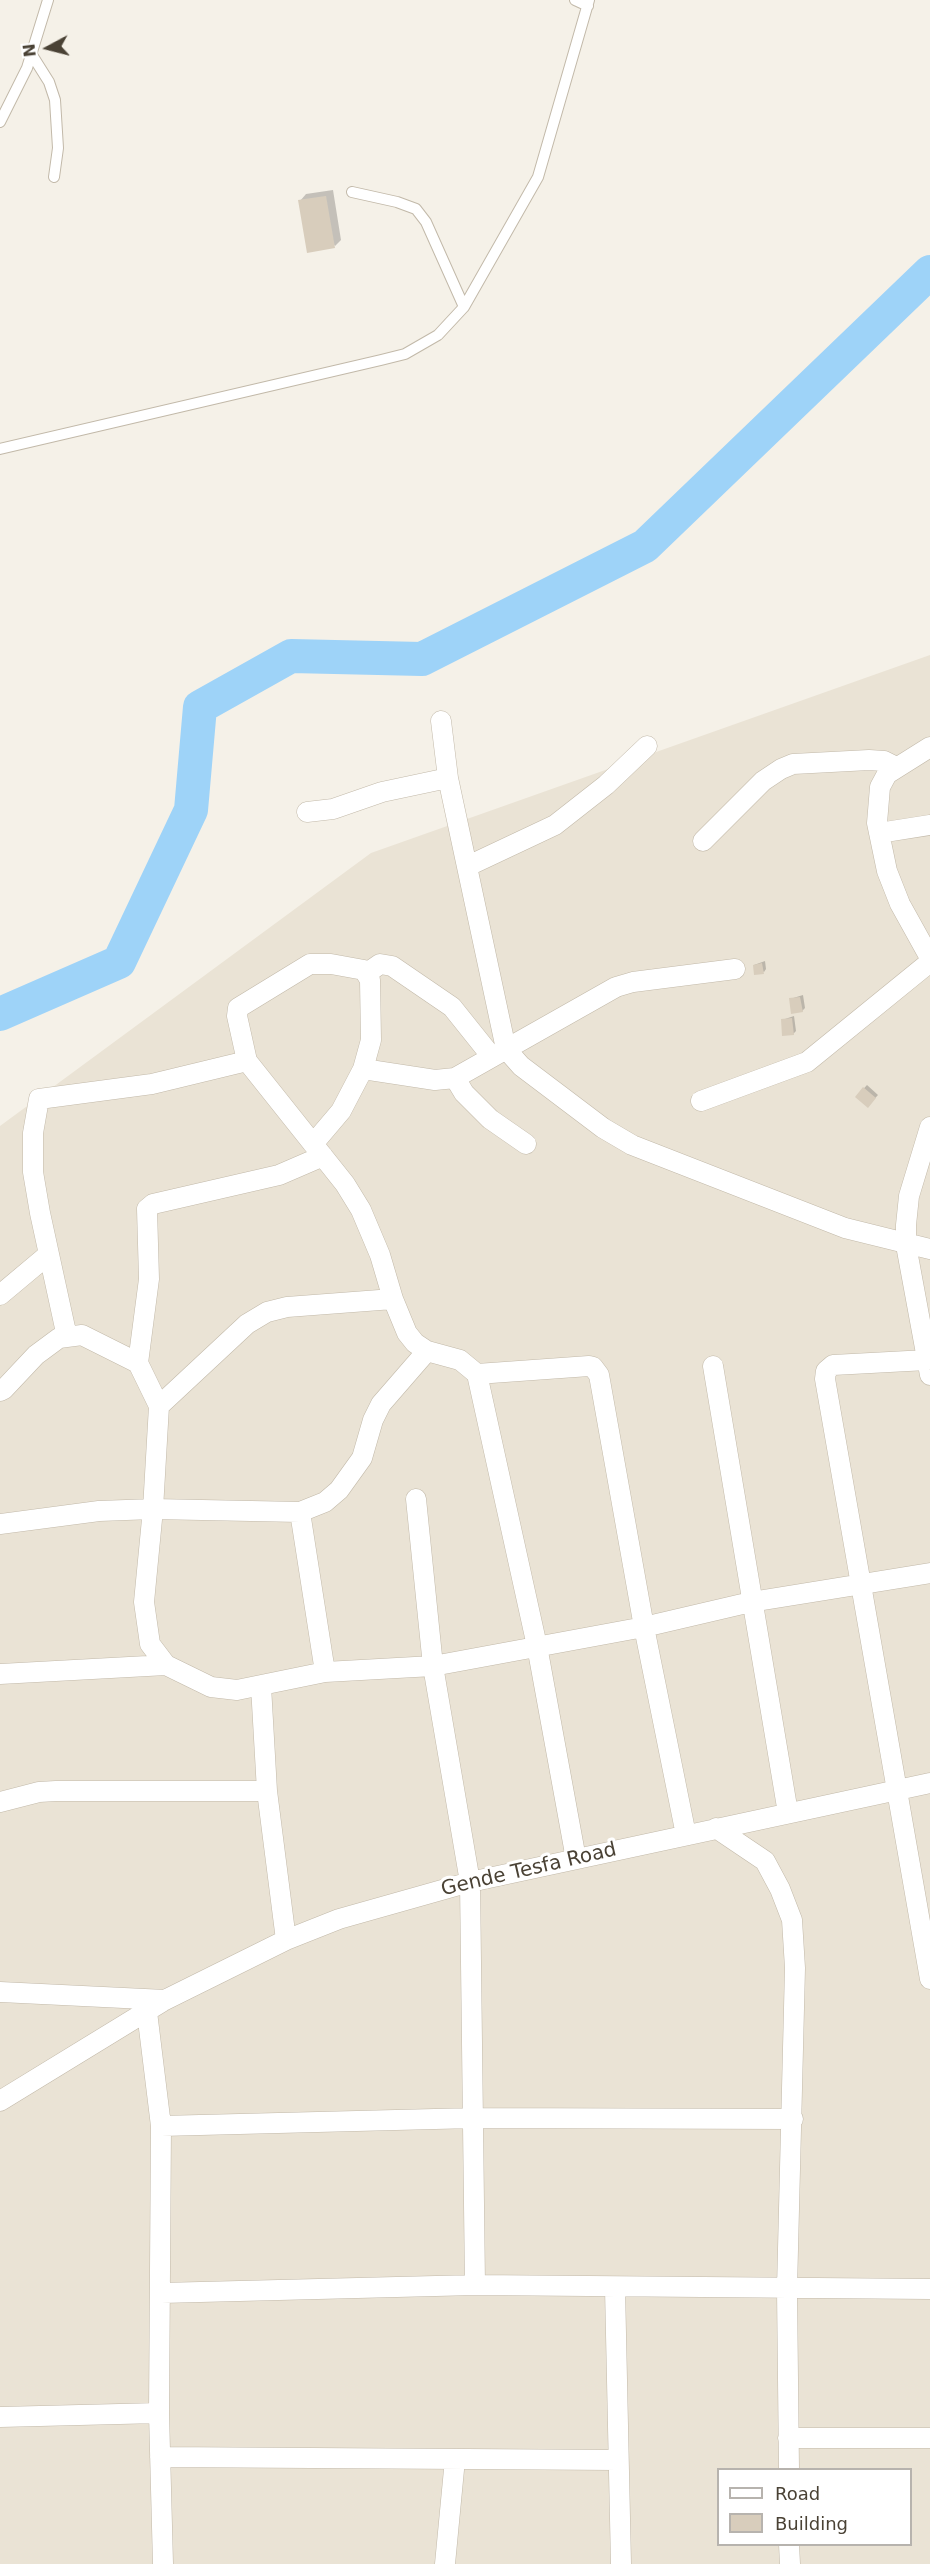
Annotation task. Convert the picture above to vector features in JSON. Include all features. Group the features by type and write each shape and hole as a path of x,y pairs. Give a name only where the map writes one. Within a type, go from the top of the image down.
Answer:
{"street":[{"path":"441,721 448,778 468,866 499,1053"},
{"path":"468,866 555,825 606,785 648,746"},
{"path":"701,1101 807,1062 930,960 887,871 879,833 880,787 887,774 930,747"},
{"path":"703,841 763,781 793,764 869,760 884,761 896,767"},
{"path":"307,812 333,809 382,792 448,778"},
{"path":"879,833 930,825"},
{"path":"576,1859 537,1646 477,1374 460,1360 427,1351 415,1343 407,1333 393,1299 380,1255 361,1210 318,1150 247,1061 237,1016 238,1008 310,964 331,964 367,973 380,964 392,966 452,1007 499,1053 603,1128 632,1145 845,1228 906,1245 930,1249"},
{"path":"363,1069 435,1080 455,1078 616,987 633,982 735,969"},
{"path":"367,973 370,980 370,1040 363,1069 342,1112 318,1150 279,1175 153,1204 147,1209 149,1279 138,1363 159,1406 153,1509 144,1602 150,1644 166,1665 211,1687 237,1690 325,1672 433,1666 644,1627 751,1602 930,1573"},
{"path":"68,1337 40,1213 32,1158 33,1133 39,1099 152,1084 247,1061"},
{"path":"455,1078 464,1093 490,1119 526,1144"},
{"path":"930,1127 922,1175 907,1207 906,1245 928,1361 833,1365 826,1371 860,1584 930,1979"},
{"path":"0,1295 49,1254"},
{"path":"159,1406 241,1329 267,1312 287,1307 393,1299"},
{"path":"0,1390 4,1389 36,1355 59,1338 82,1335 138,1363"},
{"path":"0,1524 99,1511 153,1509 300,1512 325,1502 339,1490 362,1458 373,1420 381,1404 427,1351"},
{"path":"477,1374 594,1366 599,1375 644,1627 686,1835"},
{"path":"713,1366 788,1813"},
{"path":"416,1499 433,1666 470,1882 475,2285"},
{"path":"300,1512 325,1672"},
{"path":"0,1674 166,1665"},
{"path":"261,1686 267,1791 286,1940"},
{"name":"Gende Tesfa Road","path":"0,2101 165,2000 286,1940 339,1919 470,1882 930,1784"},
{"path":"0,1802 48,1791 267,1791"},
{"path":"716,1828 765,1861 780,1889 792,1920 795,1968 788,2289 789,2468"},
{"path":"0,1992 165,2000"},
{"path":"147,2012 161,2126 159,2413 163,2564"},
{"path":"161,2126 474,2118 793,2119"},
{"path":"161,2293 475,2285 930,2289"},
{"path":"615,2288 621,2564"},
{"path":"0,2416 159,2413"},
{"path":"788,2438 930,2438"},
{"path":"160,2457 618,2460"},
{"path":"445,2564 455,2459"},
{"path":"789,2546 790,2564"}],"lane":[{"path":"0,122 6,114 32,55 48,0"},
{"path":"0,449 405,354 438,334 464,307 538,177 589,3 575,0"},
{"path":"32,55 44,72 55,100 58,148 54,177"},
{"path":"352,192 398,202 416,209 426,222 464,307"}],"shaded area":[{"path":"930,655 930,2564 0,2564 0,1126 371,853"}],"building":[{"path":"326,196 335,248 307,253 298,200"},
{"path":"762,963 764,974 754,975 753,965"},
{"path":"800,997 803,1012 791,1014 789,998"},
{"path":"792,1018 794,1035 782,1036 781,1019"},
{"path":"863,1087 876,1098 868,1108 855,1097"}],"waterway":[{"path":"0,1014 119,962 191,810 200,707 291,656 422,659 645,546 930,272"}]}
